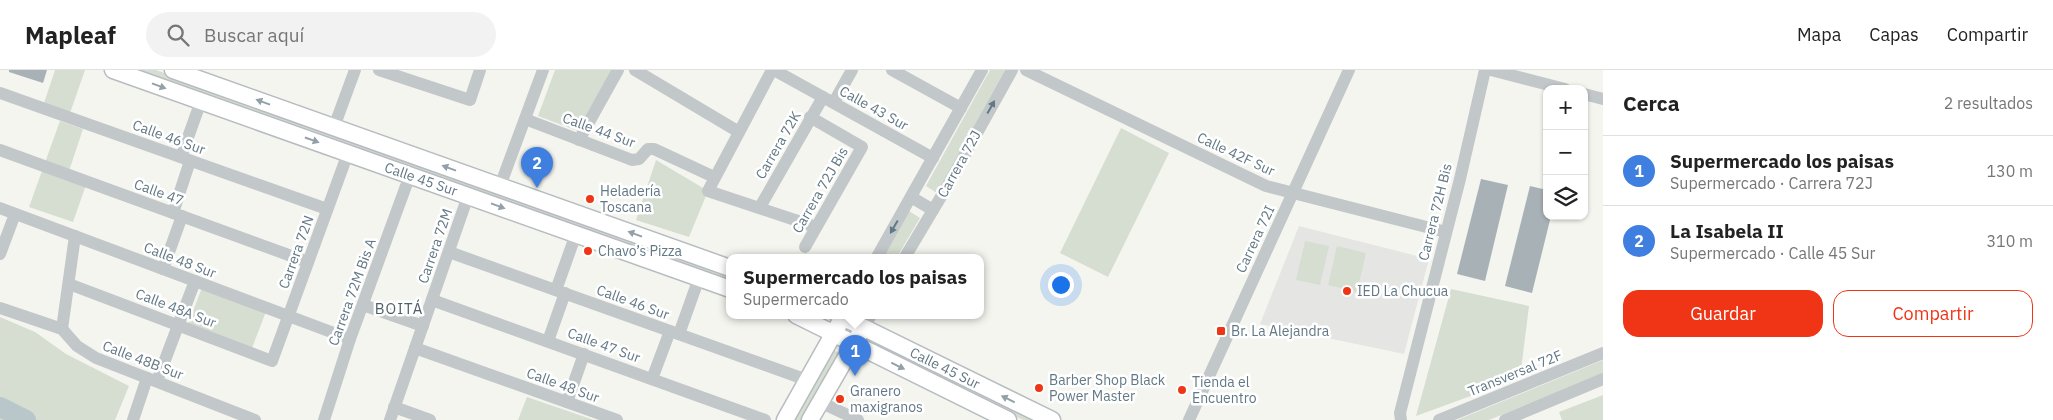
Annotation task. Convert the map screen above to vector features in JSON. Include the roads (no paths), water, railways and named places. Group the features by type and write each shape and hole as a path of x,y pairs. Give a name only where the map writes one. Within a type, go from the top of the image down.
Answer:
{"street":[{"name":"Calle 45 Sur","path":"113,70 726,288"},
{"name":"Calle 45 Sur","path":"173,70 726,267"},
{"path":"334,127 355,70"},
{"path":"380,70 413,75 470,100 480,70"},
{"path":"500,186 543,70"},
{"path":"580,140 618,70"},
{"path":"635,70 739,132"},
{"path":"773,70 708,190 816,227"},
{"name":"Calle 43 Sur","path":"773,70 933,158"},
{"name":"Carrera 72K","path":"760,207 810,117 829,100 852,70"},
{"path":"892,70 961,108"},
{"name":"Carrera 72J","path":"879,254 982,70"},
{"name":"Carrera 72J","path":"907,254 1012,70"},
{"name":"Calle 42F Sur","path":"1026,70 1266,186 1446,232"},
{"name":"Carrera 72I","path":"1189,420 1349,70"},
{"name":"Carrera 72H Bis","path":"1401,420 1400,413 1485,70"},
{"path":"1491,70 1549,85"},
{"name":"Calle 46 Sur","path":"0,93 327,209"},
{"path":"1588,95 1603,99"},
{"path":"163,269 178,214 186,159 201,101"},
{"name":"Carrera 72J Bis","path":"805,247 862,147 810,117"},
{"name":"Calle 44 Sur","path":"525,119 632,160 639,159 648,149 654,149 714,177"},
{"name":"Calle 47","path":"0,150 308,262"},
{"name":"Carrera 72N","path":"272,361 348,153"},
{"name":"Carrera 72M Bis A","path":"324,420 350,340 410,175"},
{"name":"Carrera 72M","path":"390,420 468,196"},
{"path":"911,197 933,210"},
{"name":"Calle 48 Sur","path":"0,208 350,340"},
{"path":"0,254 15,214"},
{"path":"548,341 576,234"},
{"path":"62,329 75,236"},
{"name":"Calle 46 Sur","path":"449,252 807,380"},
{"path":"652,379 700,278"},
{"path":"133,420 178,326 195,281"},
{"name":"Calle 48A Sur","path":"69,284 272,361"},
{"name":"Calle 47 Sur","path":"432,300 765,420"},
{"path":"363,305 423,326"},
{"name":"Calle 48B Sur","path":"0,308 62,329 67,336 96,358 254,420"},
{"name":"Calle 45 Sur","path":"804,319 1008,420"},
{"path":"785,420 840,319"},
{"name":"Calle 45 Sur","path":"867,322 1052,420"},
{"path":"810,420 867,322"},
{"name":"Calle 48 Sur","path":"416,348 617,420"},
{"name":"Transversal 72F","path":"1439,420 1603,353"},
{"path":"567,402 584,354"},
{"path":"1505,420 1603,379"},
{"path":"820,402 858,420"},
{"path":"394,407 430,420"}],"waterway":[{"path":"0,407 26,420"}],"place":[{"name":"La Isabela II","path":"537,188"},
{"name":"Heladería Toscana","path":"590,199"},
{"name":"Chavo’s Pizza","path":"588,251"},
{"name":"IED La Chucua","path":"1347,291"},
{"name":"Br. La Alejandra","path":"1221,331"},
{"name":"Supermercado los paisas","path":"855,376"},
{"name":"Barber Shop Black Power Master","path":"1039,388"},
{"name":"Tienda el Encuentro","path":"1182,390"},
{"name":"Granero maxigranos","path":"840,399"}],"district":[{"name":"BOITÁ","path":"399,308"}]}
